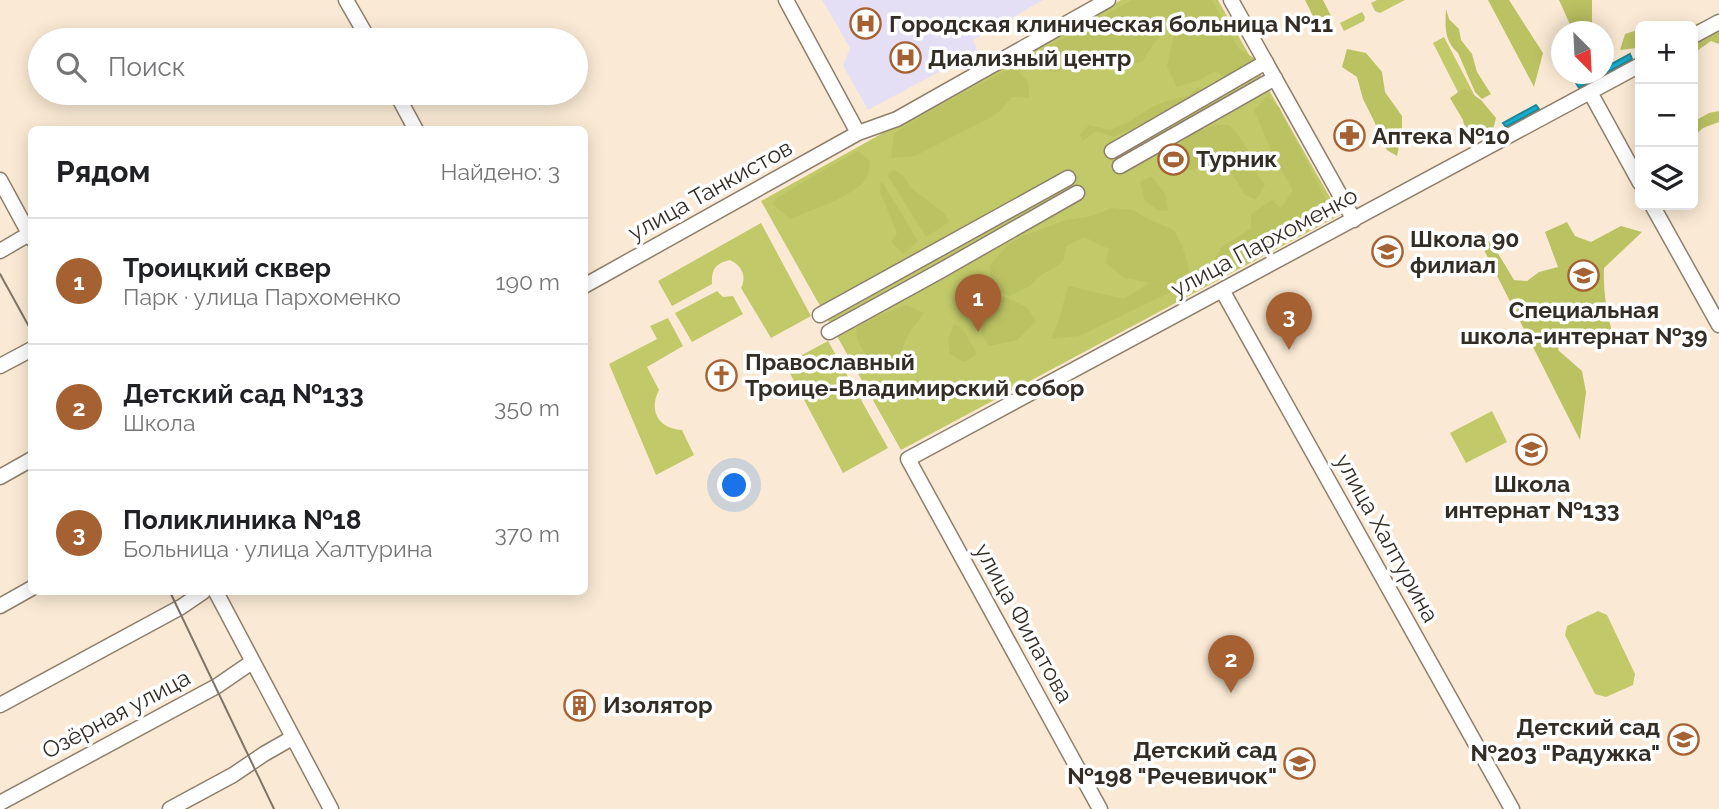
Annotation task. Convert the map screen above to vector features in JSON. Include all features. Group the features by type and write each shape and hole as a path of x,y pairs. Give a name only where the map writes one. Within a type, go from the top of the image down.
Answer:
{"street":[{"path":"346,0 362,28"},
{"path":"786,0 858,133"},
{"name":"улица Танкистов","path":"588,284 858,133 897,119 1108,0"},
{"path":"1231,0 1354,220"},
{"path":"1698,33 1719,22"},
{"path":"1112,151 1266,62"},
{"name":"улица Пархоменко","path":"908,458 1635,68"},
{"path":"1119,166 1275,78"},
{"path":"1590,92 1635,174"},
{"path":"402,105 414,126"},
{"path":"820,315 1068,178"},
{"path":"0,180 28,232"},
{"path":"829,332 1077,193"},
{"path":"1655,210 1719,325"},
{"path":"0,251 28,237"},
{"name":"улица Халтурина","path":"1222,290 1512,809"},
{"path":"0,366 28,351"},
{"name":"улица Филатова","path":"908,458 1100,809"},
{"path":"0,477 28,461"},
{"path":"0,606 28,590"},
{"path":"0,705 199,595"},
{"path":"218,595 331,809"},
{"name":"Озёрная улица","path":"0,803 217,686 252,662"},
{"path":"170,809 233,775 292,738"}],"shaded area":[{"name":"Диализный центр","path":"822,0 1043,0 973,40 978,51 868,110 843,66 850,48"}],"green space":[{"path":"1121,0 1218,0 1340,215 901,450 761,201"},
{"path":"1132,0 1212,0 1239,49 1259,61 1232,82 1216,71 1177,87 1167,67 1176,28 1174,13 1166,30 1143,61 1117,69 1102,55 1092,54 1057,72 1045,71 1038,52"},
{"path":"1305,0 1323,0 1332,18 1313,16"},
{"path":"1377,0 1405,0 1380,13 1375,11 1371,3"},
{"path":"1488,0 1509,0 1543,53 1534,87"},
{"path":"1559,0 1592,0 1592,21 1568,21"},
{"path":"1446,9 1449,19 1459,29 1461,40 1472,54 1477,72 1491,94 1482,99 1475,92 1458,53 1448,38"},
{"path":"1362,12 1364,21 1344,31 1340,23"},
{"path":"1709,19 1719,26 1719,44 1711,41 1698,50 1698,23"},
{"path":"1635,31 1635,48 1620,50 1625,34"},
{"path":"1444,37 1476,98 1464,104 1433,43"},
{"path":"1347,49 1366,53 1382,72 1385,92 1402,116 1402,133 1397,156 1387,150 1363,99 1357,77 1342,67"},
{"path":"1014,66 1028,82 1029,98 1012,97 1000,111 988,119 915,156 891,158 894,133"},
{"path":"1199,86 1199,94 1185,103 1114,137 1096,131 1083,141 1080,135 1089,125 1110,130 1150,108 1188,96"},
{"path":"1464,88 1481,100 1496,118 1492,134 1467,136 1463,120 1450,98"},
{"path":"1267,96 1279,107 1327,202 1256,247 1209,269 1221,248 1251,228 1251,214 1272,200 1281,208 1293,190 1275,159 1254,110"},
{"path":"1719,111 1719,122 1698,132 1698,119"},
{"path":"1216,125 1229,125 1248,150 1258,176 1265,185 1256,200 1245,195 1225,157 1214,152 1206,163 1198,168 1176,170 1180,144 1193,133"},
{"path":"858,151 870,161 867,177 854,190 790,219 772,204 777,198"},
{"path":"894,170 904,176 910,187 944,213 949,222 926,237 887,174"},
{"path":"1151,176 1165,193 1168,211 1158,210 1145,201 1140,182"},
{"path":"881,182 918,241 903,254 891,242 897,233 880,192"},
{"path":"1112,208 1133,210 1174,230 1185,255 1190,283 1079,336 1051,339 1068,286 1124,299 1149,283 1123,277 1106,263 1109,249 1084,237 1066,246 1063,262 1038,277 1030,286 1009,296 991,287 990,266 1007,245 1066,220 1092,216"},
{"path":"1567,222 1575,236 1591,242 1621,226 1642,232 1604,268 1604,289 1616,346 1584,342 1563,328 1558,350 1582,371 1586,392 1580,440 1482,246 1490,240 1514,280 1527,281 1539,272 1558,267 1545,232"},
{"path":"761,223 811,316 771,338 741,288 744,279 742,272 738,265 730,260 715,268 712,284 672,306 658,281"},
{"path":"963,279 1027,307 1036,322 1017,340 989,346 958,295"},
{"path":"717,291 723,297 733,296 743,314 692,342 675,313"},
{"path":"907,305 924,313 907,337 899,360 887,371 865,354 856,332 860,326 873,319"},
{"path":"668,318 683,346 647,367 659,390 655,412 667,426 682,430 694,455 656,475 609,364 657,339 650,326"},
{"path":"954,324 963,329 977,354 964,362 950,354 948,340"},
{"path":"828,341 888,448 843,473 785,364"},
{"path":"1492,411 1507,442 1466,463 1450,433"},
{"path":"1598,611 1607,615 1635,674 1633,685 1606,697 1595,694 1565,635 1567,626"}],"water":[{"path":"1630,54 1632,59 1614,69 1614,63"},
{"path":"1536,105 1539,109 1506,127 1503,123"}],"tram line":[{"path":"0,274 28,325"},
{"path":"171,595 274,809"}],"place":[{"name":"Городская клиническая больница №11","path":"866,24"},
{"name":"Диализный центр","path":"905,58"},
{"name":"Аптека №10","path":"1349,136"},
{"name":"Турник","path":"1173,159"},
{"name":"Школа 90 филиал","path":"1387,252"},
{"name":"Специальная школа-интернат №39","path":"1584,276"},
{"name":"Троицкий сквер","path":"978,332"},
{"name":"Поликлиника №18","path":"1289,350"},
{"name":"Православный Троице-Владимирский собор","path":"722,375"},
{"name":"Школа интернат №133","path":"1532,450"},
{"name":"Детский сад №133","path":"1231,693"},
{"name":"Изолятор","path":"580,705"},
{"name":"Детский сад №203 \"Радужка\"","path":"1683,740"},
{"name":"Детский сад №198 \"Речевичок\"","path":"1300,763"}]}
